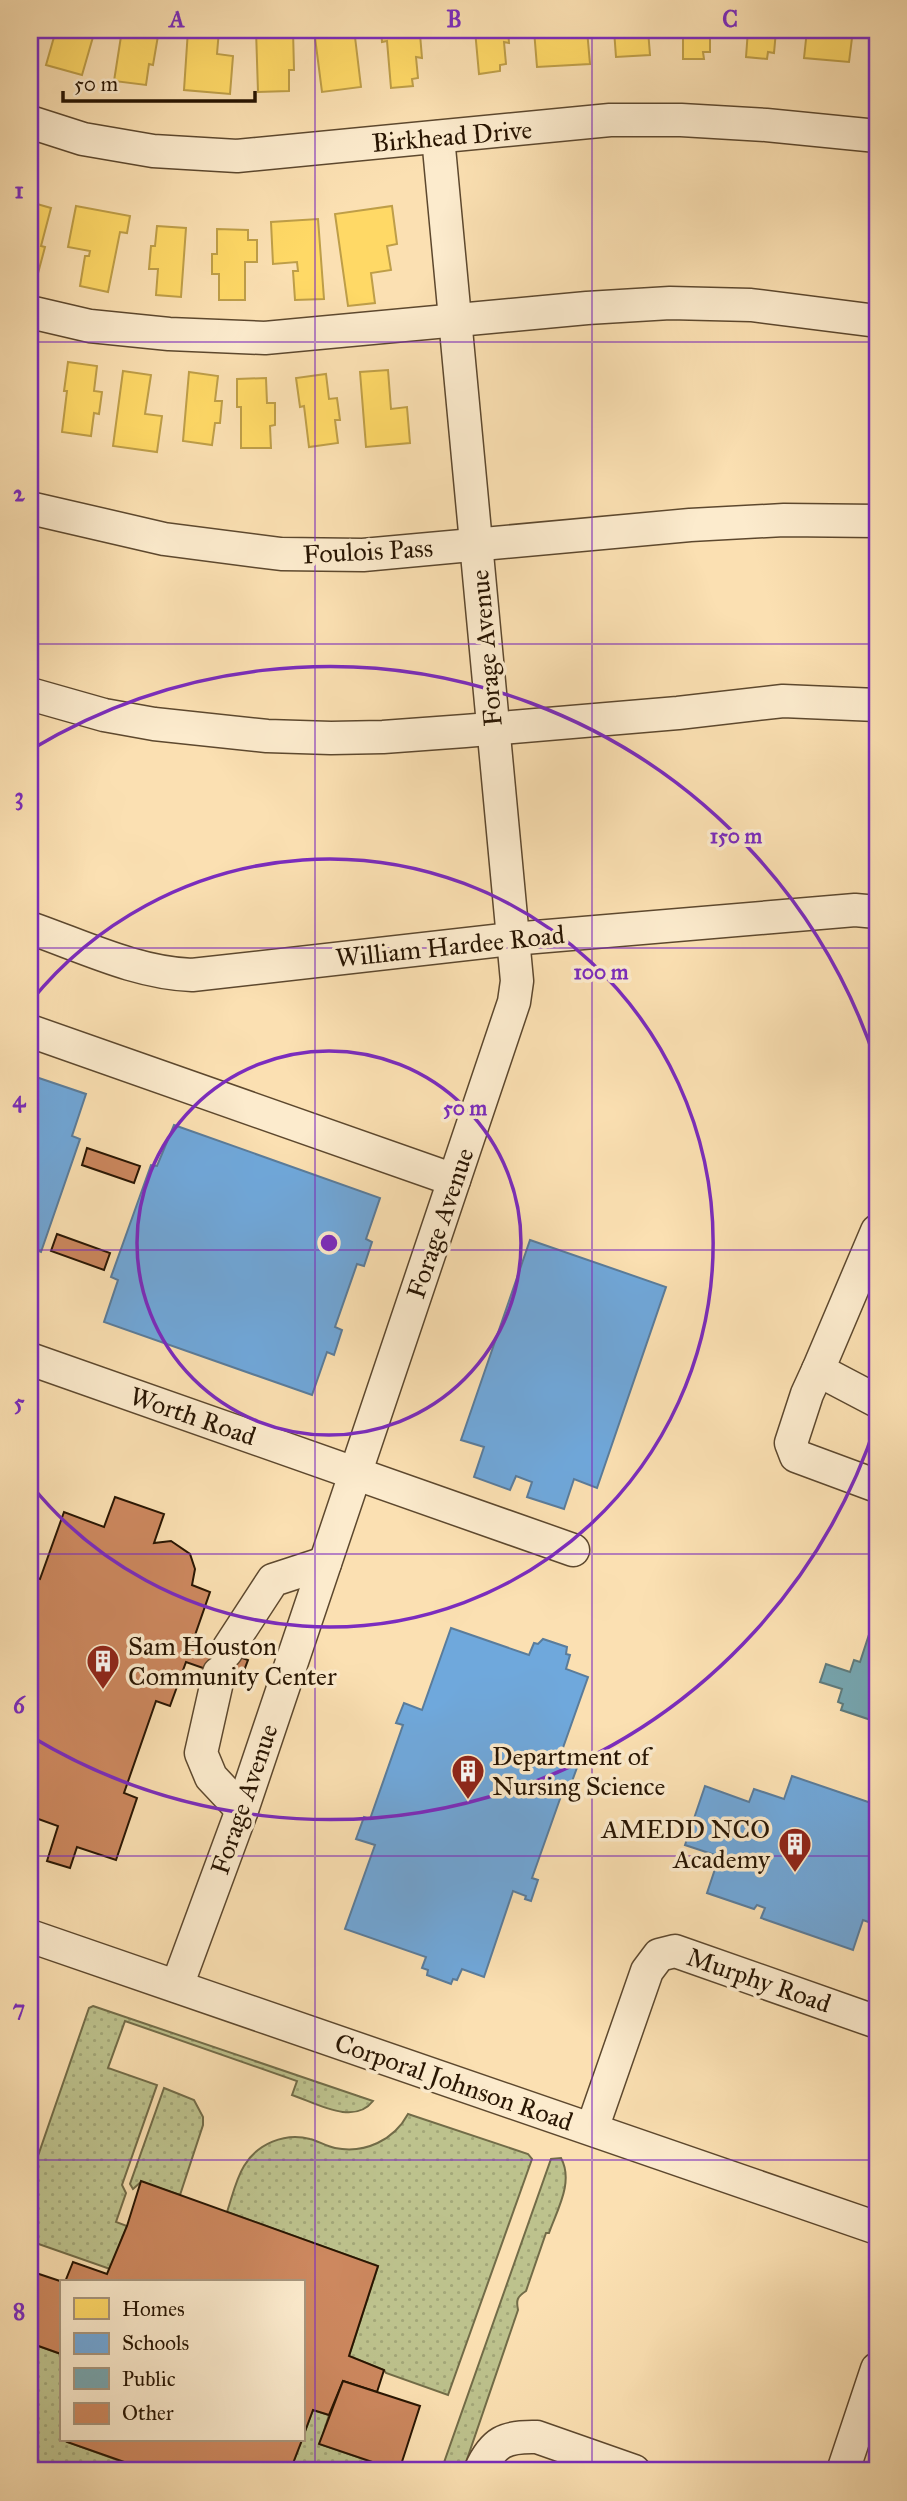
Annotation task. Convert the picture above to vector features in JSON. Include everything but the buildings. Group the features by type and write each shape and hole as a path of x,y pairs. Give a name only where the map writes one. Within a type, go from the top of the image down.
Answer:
{"street":[{"name":"Birkhead Drive","path":"30,122 83,139 153,151 237,156 610,120 766,125 877,136"},
{"name":"Forage Avenue","path":"177,1986 242,1810 514,1002 517,981 438,137"},
{"path":"30,312 90,326 169,334 265,338 670,303 751,305 877,321"},
{"name":"Foulois Pass","path":"30,508 164,539 281,554 363,555 690,525 784,520 877,521"},
{"path":"30,694 104,715 142,722 267,736 383,737 678,713 783,701 877,705"},
{"name":"William Hardee Road","path":"30,928 143,968 169,974 192,975 512,939 855,910 877,912"},
{"path":"30,1031 454,1180"},
{"path":"877,1231 807,1394 790,1443 796,1456 877,1486"},
{"name":"Worth Road","path":"30,1359 573,1550"},
{"path":"818,1370 877,1401"},
{"path":"242,1810 211,1777 201,1753 222,1663 273,1580 325,1563"},
{"name":"Corporal Johnson Road","path":"30,1936 877,2228"},
{"name":"Murphy Road","path":"592,2129 647,1971 659,1955 675,1951 877,2022"},
{"path":"843,2471 877,2369"},
{"path":"480,2471 491,2451 502,2441 537,2437 634,2471"}],"green space":[{"path":"93,2006 373,2101 356,2112 323,2107 292,2095 297,2081 125,2021 108,2068 157,2085 122,2185 126,2193 116,2222 127,2226 110,2269 30,2241 30,2202 36,2182 30,2179 89,2008"},
{"path":"164,2088 194,2100 203,2117 203,2125 180,2195 141,2182 133,2189 130,2184"},
{"path":"408,2114 528,2154 532,2159 448,2395 386,2373 349,2356 378,2266 227,2212 244,2166 264,2146 282,2139 301,2137 335,2148 368,2147 387,2138"},
{"path":"561,2158 566,2177 563,2196 549,2233 546,2233 526,2291 518,2299 518,2310 463,2471 441,2471 551,2159"},
{"path":"30,2343 60,2354 60,2442 68,2442 131,2465 129,2471 30,2471"},
{"path":"313,2410 329,2415 320,2444 398,2471 290,2471 301,2442 304,2442 304,2434"}],"place":[{"name":"Sam Houston Community Center","path":"103,1691"},
{"name":"Department of Nursing Science","path":"468,1801"},
{"name":"AMEDD NCO Academy","path":"795,1874"}]}
